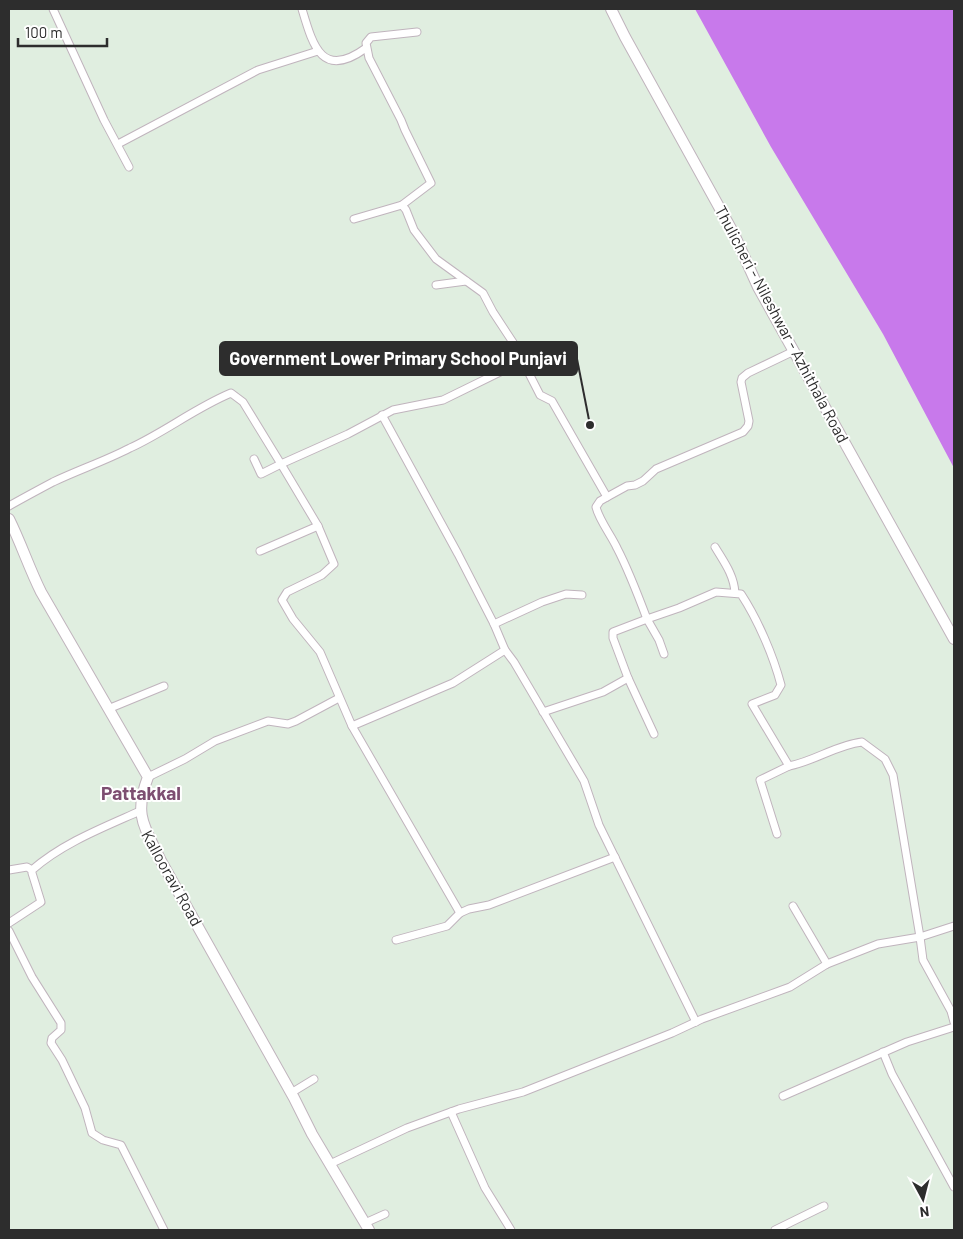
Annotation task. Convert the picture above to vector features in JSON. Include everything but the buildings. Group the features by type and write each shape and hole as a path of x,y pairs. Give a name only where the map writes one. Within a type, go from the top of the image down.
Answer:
{"main road":[{"name":"Thulicheri - Nileshwar - Azhithala Road","path":"611,9 624,37 734,234 758,287 954,639"},
{"path":"9,519 21,541 31,572 41,592 148,777"},
{"name":"Kallooravi Road","path":"148,777 141,793 140,811 142,824 312,1134 367,1227"}],"street":[{"path":"52,9 104,120 129,167"},
{"path":"302,9 310,38 318,51 327,59 332,61 355,56 366,48"},
{"path":"354,219 402,205 431,182 368,58 366,48 366,43 371,38 417,32"},
{"path":"118,144 258,70 318,51"},
{"path":"402,205 414,230 436,259 483,293 514,344 540,395 552,401 607,497"},
{"path":"436,285 466,281"},
{"path":"254,459 261,474 348,434 393,410 443,400 545,350"},
{"path":"664,654 659,640 647,619 626,563 608,528 598,516 596,507 600,501 626,486 635,485 643,481 656,469 742,432 748,426 749,416 741,382 742,378 748,373 794,351"},
{"path":"9,506 53,482 131,448 212,401 231,393 243,402 318,526 334,564 322,575 287,592 282,600 293,619 320,652 352,726 460,913"},
{"path":"382,415 458,554 494,624 504,650 514,662 584,781 599,825 696,1022"},
{"path":"260,550 318,526"},
{"path":"715,547 730,570 734,584 734,594"},
{"path":"654,734 628,678 613,632 716,592 741,594 752,611 774,661 781,685 775,695 752,704 789,766"},
{"path":"494,624 542,602 566,594 582,595"},
{"path":"352,726 453,683 504,650"},
{"path":"543,712 603,692 628,678"},
{"path":"108,709 164,686"},
{"path":"148,777 185,759 215,741 268,721 288,724 339,698"},
{"path":"777,834 760,780 789,766 800,764 848,744 862,742 885,759 893,774 923,960 954,1022"},
{"path":"32,870 47,857 82,837 140,811"},
{"path":"396,940 447,926 460,913 469,909 489,905 615,857"},
{"path":"9,870 27,867 32,870 41,902 9,923"},
{"path":"793,906 827,964"},
{"path":"330,1164 407,1128 452,1112 523,1092 753,999 790,987 827,964 878,944 920,937 954,926"},
{"path":"9,931 32,977 60,1023 61,1030 52,1038 51,1043 62,1060 85,1108 88,1125 92,1134 103,1140 121,1145 164,1230"},
{"path":"783,1096 907,1042 954,1027"},
{"path":"883,1052 892,1074 954,1187"},
{"path":"291,1093 314,1079"},
{"path":"452,1112 485,1188 511,1230"},
{"path":"775,1230 824,1206"},
{"path":"367,1227 385,1214"}],"shaded area":[{"path":"695,9 954,9 954,468 883,334 771,147"}],"place":[{"name":"Government Lower Primary School Punjavi","path":"590,425"}],"district":[{"name":"Pattakkal","path":"141,793"}]}
